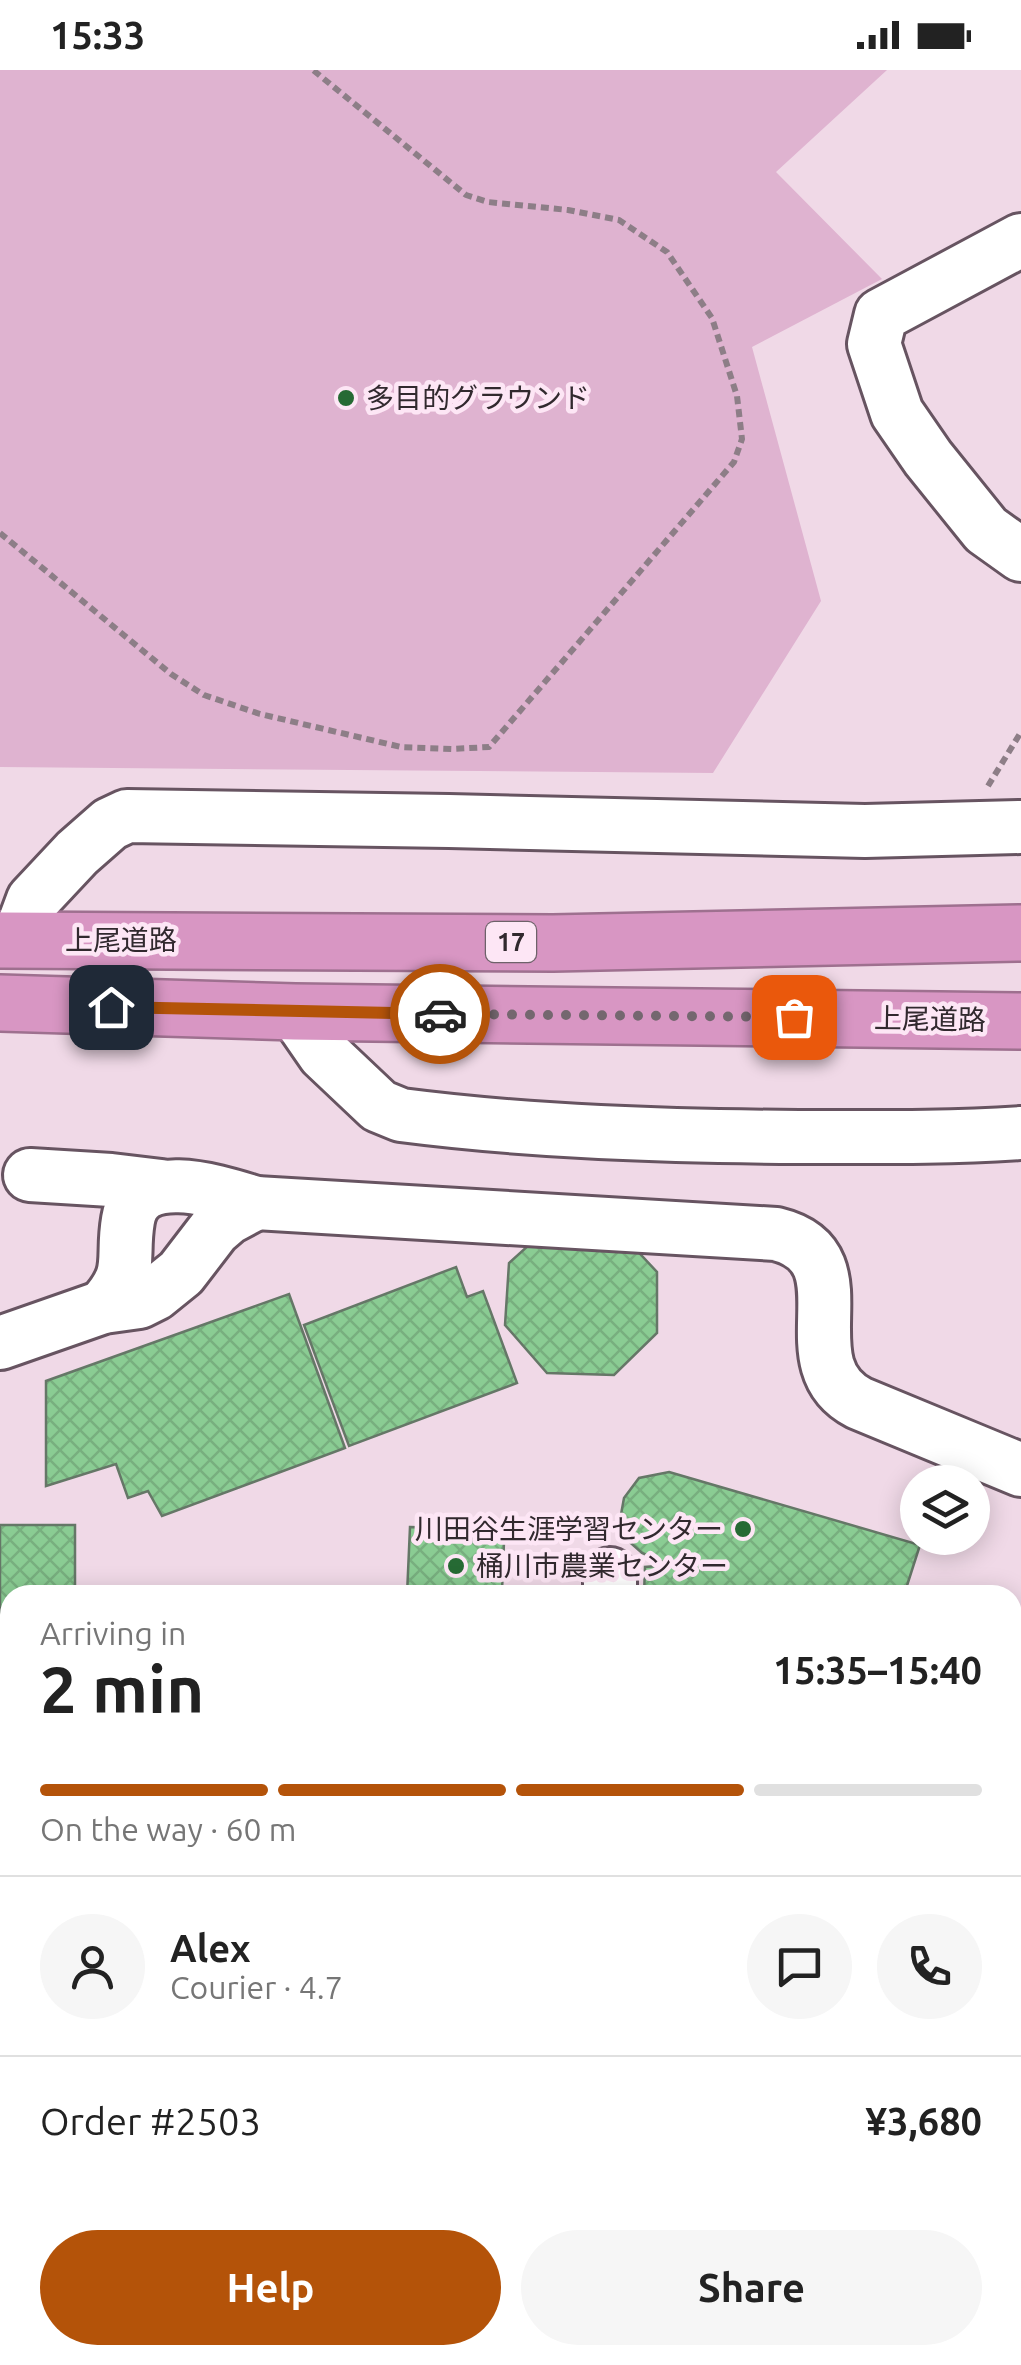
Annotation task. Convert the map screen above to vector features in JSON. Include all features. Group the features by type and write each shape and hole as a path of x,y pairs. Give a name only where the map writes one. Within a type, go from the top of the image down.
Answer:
{"highway":[{"name":"上尾道路","path":"9,940 553,942 1021,933"},
{"name":"上尾道路","path":"0,1003 295,1012 1021,1021"}],"street":[{"path":"1021,240 881,315 874,344 897,413 928,458 986,530 1021,555"},
{"path":"9,940 33,900 110,824 127,816 865,832 1000,828"},
{"path":"295,1012 324,1054 379,1106 401,1116 694,1136 1021,1133"},
{"path":"30,1176 218,1192 256,1203 758,1231 788,1237 809,1252 822,1272 825,1359 836,1386 860,1403 1021,1470"},
{"path":"103,1308 122,1282 131,1208 138,1197 161,1186"},
{"path":"0,1343 156,1294 181,1273 214,1230 256,1203"}],"path":[{"path":"0,533 171,674 204,695 260,714 402,747 489,746 734,462 742,439 737,396 712,318 667,252 619,220 488,202 466,194 313,70"},
{"path":"1000,828 986,790 1021,732"}],"shaded area":[{"path":"0,70 887,70 776,172 882,279 752,347 821,601 713,773 0,767"}],"building":[{"path":"551,1225 614,1226 657,1272 657,1333 614,1375 547,1373 505,1325 509,1263"},
{"path":"456,1267 467,1297 483,1291 517,1383 349,1446 304,1325"},
{"path":"289,1294 345,1448 162,1516 148,1491 128,1498 116,1464 46,1486 46,1381"},
{"name":"川田谷生涯学習センター","path":"669,1472 900,1539 900,1555 917,1555 907,1585 644,1585 645,1567 670,1565 642,1553 624,1537 620,1520 624,1498 639,1478"},
{"path":"0,1525 75,1525 75,1585 0,1585"},
{"name":"桶川市農業センター","path":"410,1527 473,1529 473,1541 504,1542 502,1585 407,1585"}],"way so far":[{"path":"440,1014 794,1017"}],"place":[{"name":"多目的グラウンド","path":"346,398"},
{"name":"川田谷生涯学習センター","path":"743,1529"},
{"name":"桶川市農業センター","path":"456,1566"}],"route":[{"path":"111,1007 440,1014"}]}
